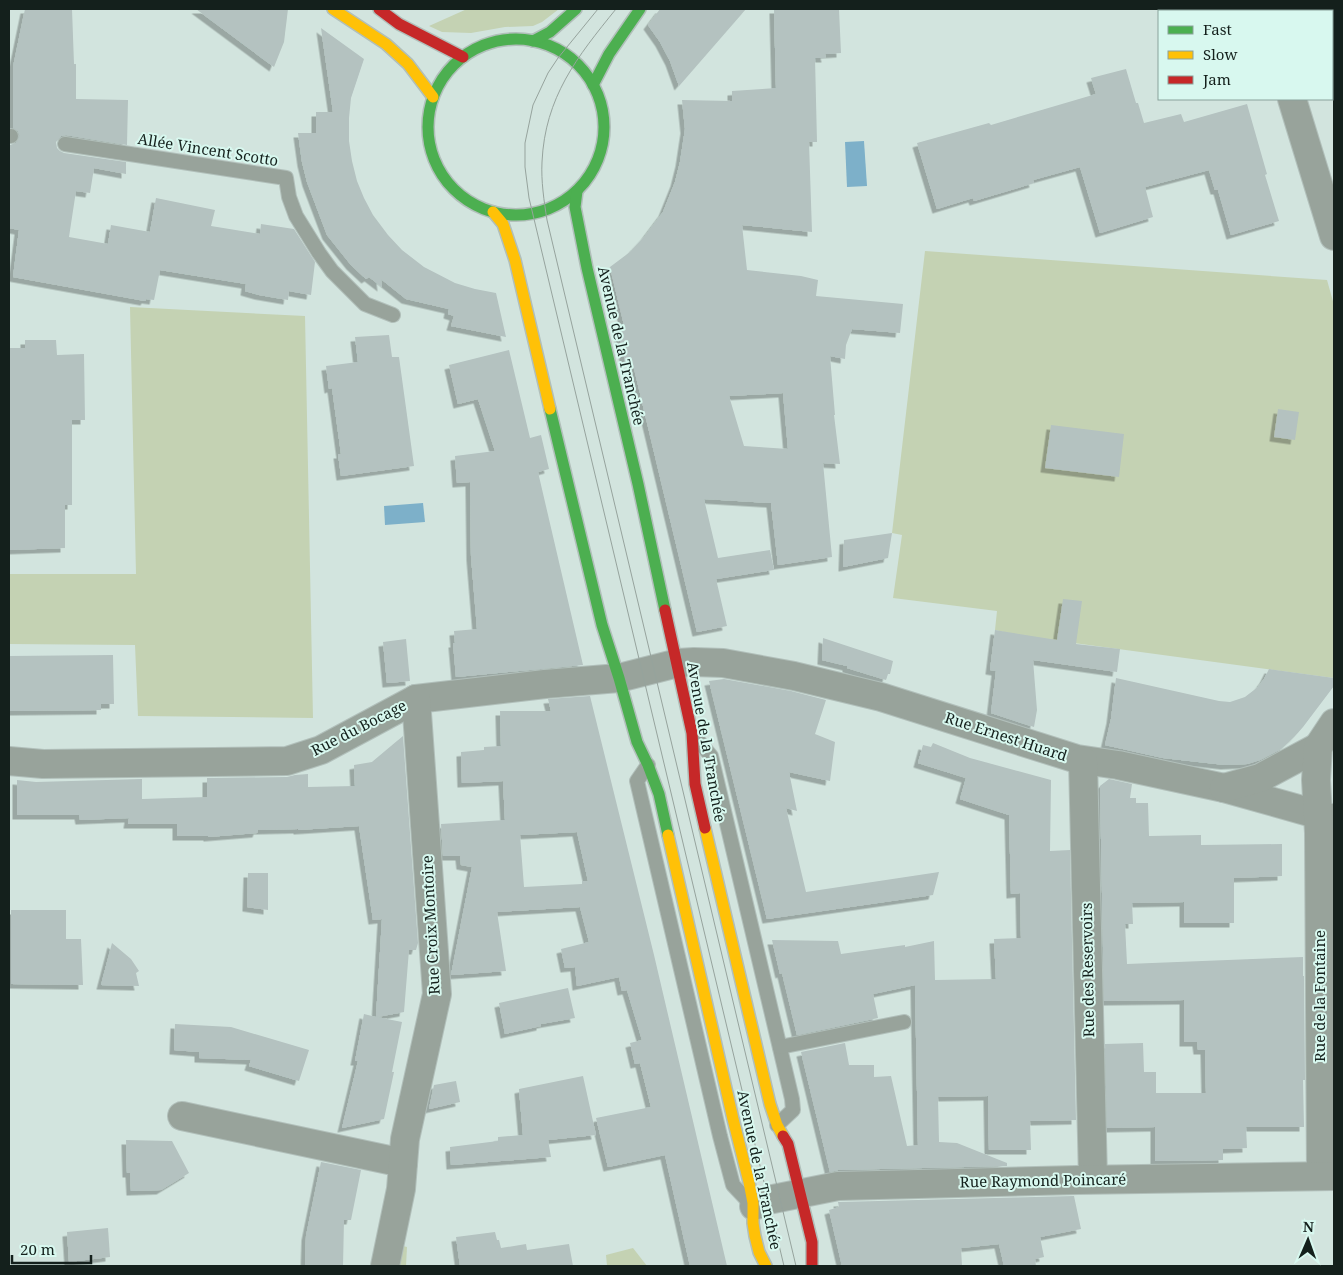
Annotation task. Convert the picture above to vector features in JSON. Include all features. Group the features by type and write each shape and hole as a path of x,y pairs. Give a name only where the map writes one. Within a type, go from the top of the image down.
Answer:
{"main road":[{"path":"333,9 386,44 408,64 433,97"},
{"path":"378,9 399,24 463,57"},
{"path":"533,41 550,32 576,9"},
{"path":"593,85 610,54 640,9"},
{"path":"519,39 552,47 568,56 582,69 593,85 600,100 604,116 602,149 588,178 577,191 563,202 532,214 511,215 493,212 474,205 457,193 443,177 434,159 428,138 428,118 433,97 440,82 450,68 463,57 489,44 519,39"},
{"name":"Avenue de la Tranchée","path":"577,191 575,207 587,268 638,484 692,733 695,784 770,1104 777,1125 788,1144 812,1242 812,1266"},
{"path":"493,212 503,224 515,260 602,625 637,742 648,765"},
{"name":"Avenue de la Tranchée","path":"754,1206 753,1225 762,1260 766,1266"}],"street":[{"path":"1292,100 1334,236"},
{"name":"Rue Ernest Huard","path":"619,678 678,663 694,662 723,663 794,676 881,697 1083,761 1118,765 1224,788 1326,817"},
{"name":"Rue du Bocage","path":"9,761 43,764 287,761 321,750 416,699 545,684 619,678"},
{"name":"Rue Croix Montoire","path":"385,1266 401,1188 406,1139 437,994 416,699"},
{"path":"1224,788 1260,778 1318,747 1334,723"},
{"name":"Rue de la Fontaine","path":"1318,747 1316,780 1326,817 1328,1176"},
{"name":"Rue des Reservoirs","path":"1083,761 1093,1180"},
{"path":"182,1116 403,1163"},
{"name":"Rue Raymond Poincaré","path":"754,1206 768,1200 838,1186 1328,1176"}],"lane":[{"name":"Allée Vincent Scotto","path":"64,144 286,178 289,197 296,216 332,271 365,304 393,315"},
{"path":"692,733 710,756 792,1099 793,1110 777,1125"},
{"path":"648,765 637,781 720,1136 733,1185 754,1206"},
{"path":"780,1047 904,1022"}],"green space":[{"path":"467,9 559,9 542,22 533,26 505,27 471,33 442,32 429,26"},
{"path":"925,251 1327,280 1334,305 1334,678 1022,636 995,630 997,611 893,598 902,535 892,533"},
{"path":"130,307 305,316 313,718 138,716 135,645 9,644 9,574 136,574"},
{"path":"403,1246 407,1247 406,1266 398,1266"},
{"path":"633,1248 647,1266 607,1266 606,1255"}],"water":[{"path":"864,141 867,186 847,187 845,142"},
{"path":"423,503 425,522 385,525 384,506"}],"building":[{"path":"25,9 72,9 74,64 76,64 76,99 128,100 127,145 66,135 61,136 56,142 57,148 64,153 126,162 126,174 94,168 90,193 76,191 69,237 108,244 111,225 150,232 156,198 215,210 211,226 260,234 261,224 294,229 315,262 311,295 289,291 288,300 245,291 246,284 160,270 154,300 146,299 145,301 13,277 19,230 9,228 9,154 10,145 16,143 20,136 18,131 13,128 13,67"},
{"path":"196,9 288,9 284,42 274,67"},
{"path":"660,9 746,9 679,86 670,61 648,25"},
{"path":"774,9 839,9 841,53 825,54 826,58 815,58 817,142 809,142 812,232 742,225 747,270 801,276 818,280 816,296 903,304 900,333 852,329 846,345 845,359 830,356 840,464 823,463 832,557 778,565 771,503 704,499 718,558 770,550 774,570 716,579 727,626 697,632 632,360 625,361 617,327 624,325 610,267 630,252 663,212 675,182 680,162 685,129 682,100 732,101 732,91 776,88","holes":["783,393 788,449 744,446 729,396"]},
{"path":"321,28 364,59 351,98 349,141 357,181 373,215 402,250 424,267 455,283 496,293 506,337 451,326 454,316 448,314 449,309 406,299 381,279 382,287 369,277 366,279 351,265 327,235 307,182 298,133 316,133 316,112 333,112"},
{"path":"1126,69 1144,123 1181,114 1184,122 1247,104 1279,221 1231,235 1218,190 1215,190 1209,170 1145,187 1153,217 1100,233 1080,167 1033,180 1034,183 974,201 973,198 937,209 917,143 989,123 991,125 1096,94 1091,78"},
{"path":"389,335 392,357 399,357 414,466 341,476 338,454 341,454 332,388 329,389 326,366 358,362 355,337"},
{"path":"25,340 56,340 57,355 84,354 85,420 72,420 72,505 65,505 65,548 9,550 9,348 25,348"},
{"path":"509,350 530,438 541,435 549,469 538,472 583,665 456,677 453,643 455,643 454,631 477,629 471,556 470,482 457,483 455,456 495,451 478,399 458,404 449,365"},
{"path":"1278,409 1299,412 1295,440 1274,437"},
{"path":"1051,425 1124,434 1119,477 1045,468"},
{"path":"892,533 888,558 843,567 844,540"},
{"path":"1063,599 1082,601 1076,644 1120,649 1117,672 1033,660 1037,710 1034,727 991,713 996,671 990,670 995,630 1057,640"},
{"path":"823,638 893,661 890,674 888,674 886,680 847,668 847,666 822,660"},
{"path":"406,639 410,681 387,683 383,642"},
{"path":"113,655 114,704 101,704 101,710 9,711 9,656"},
{"path":"1269,669 1334,678 1334,686 1294,737 1281,749 1260,760 1247,764 1225,765 1163,758 1105,745 1111,719 1116,678 1230,702 1245,697 1258,687"},
{"path":"724,679 791,691 826,700 815,734 835,742 830,781 789,772 797,811 786,808 806,892 939,872 933,895 767,919 709,681"},
{"path":"590,696 654,955 727,1266 690,1266 665,1155 608,1167 596,1118 651,1107 640,1063 635,1064 630,1043 642,1040 627,990 622,991 619,977 577,986 575,967 565,968 561,949 589,942 580,907 497,912 506,971 451,975 472,867 461,865 460,856 443,856 441,824 505,820 503,781 462,783 461,752 484,750 484,747 501,746 500,711 551,711 548,699","holes":["577,832 588,881 582,881 582,884 524,887 520,835"]},
{"path":"403,736 418,943 416,950 409,950 404,1012 377,1017 402,1022 384,1119 342,1128 358,1061 355,1061 364,1014 376,1017 382,919 373,920 359,826 298,830 258,830 257,833 208,837 177,836 177,824 128,824 129,818 80,820 79,815 17,815 17,780 36,782 142,779 142,799 207,797 207,778 287,777 308,774 308,787 355,786 354,765 372,762"},
{"path":"933,743 970,758 1051,780 1050,851 1070,850 1076,1120 1030,1121 1031,1150 989,1150 988,1096 938,1097 939,1142 957,1143 1007,1163 1007,1166 838,1170 830,1172 801,1052 845,1043 849,1065 874,1065 874,1077 891,1076 907,1146 918,1145 915,985 873,994 878,1018 797,1035 772,940 838,941 841,954 905,945 905,947 934,941 935,980 996,979 994,939 1021,938 1020,893 1011,894 1009,815 960,799 966,778 918,763 923,745 931,747"},
{"path":"1109,779 1132,784 1130,798 1136,798 1136,803 1148,803 1149,836 1201,835 1201,845 1282,844 1282,876 1234,878 1234,923 1184,923 1184,902 1132,903 1133,924 1125,924 1127,964 1303,957 1304,1127 1246,1127 1247,1148 1223,1149 1223,1160 1155,1161 1155,1127 1107,1128 1105,1044 1143,1043 1144,1072 1156,1072 1156,1093 1206,1093 1205,1050 1198,1050 1197,1042 1184,1042 1184,1000 1104,1001 1100,786"},
{"path":"248,873 268,873 268,910 247,907"},
{"path":"11,910 66,910 66,939 81,939 83,985 11,984"},
{"path":"112,943 131,959 139,971 136,973 139,986 101,985"},
{"path":"568,988 575,1018 541,1024 541,1026 505,1034 499,1003"},
{"path":"175,1024 231,1027 309,1050 299,1081 249,1066 251,1060 199,1058 199,1052 174,1050"},
{"path":"583,1076 596,1135 548,1140 551,1157 451,1165 450,1147 498,1141 498,1137 523,1135 519,1089"},
{"path":"456,1081 460,1102 429,1109 434,1085"},
{"path":"126,1140 172,1141 189,1173 161,1190 131,1191 130,1173 127,1173"},
{"path":"321,1162 361,1170 351,1220 344,1220 343,1266 305,1266 306,1236"},
{"path":"1074,1196 1081,1229 1040,1237 1044,1257 1035,1259 1036,1266 1004,1266 999,1244 961,1248 962,1266 842,1266 829,1210 839,1207 838,1202"},
{"path":"108,1228 110,1257 69,1262 67,1232"},
{"path":"495,1232 501,1248 526,1244 527,1250 569,1244 573,1266 460,1266 456,1237"}],"tram line":[{"path":"598,9 558,58 548,73 533,105 525,143 525,167 529,198 784,1266"},
{"path":"616,9 576,61 556,98 549,117 544,139 542,162 542,184 547,220 796,1266"}],"traffic: fast":[{"path":"533,41 550,32 576,9"},
{"path":"593,85 609,54 640,9"},
{"path":"516,39 550,46 572,59 584,71 597,93 604,127 597,161 584,183 572,195 550,208 516,215 482,208 460,195 448,183 435,161 428,127 435,93 448,71 460,59 482,46 516,39"},
{"path":"577,191 575,207 587,268 638,484 665,610"},
{"path":"550,409 602,625 637,742 659,794 668,835"}],"traffic: slow":[{"path":"333,9 386,44 408,64 433,97"},
{"path":"493,212 503,224 515,260 550,409"},
{"path":"705,828 770,1104 783,1136"},
{"path":"668,835 749,1182 753,1203 755,1236 759,1252 766,1266"}],"traffic: jam":[{"path":"379,9 399,24 463,57"},
{"path":"665,610 692,733 695,784 705,828"},
{"path":"783,1136 788,1144 812,1242 812,1266"}]}
